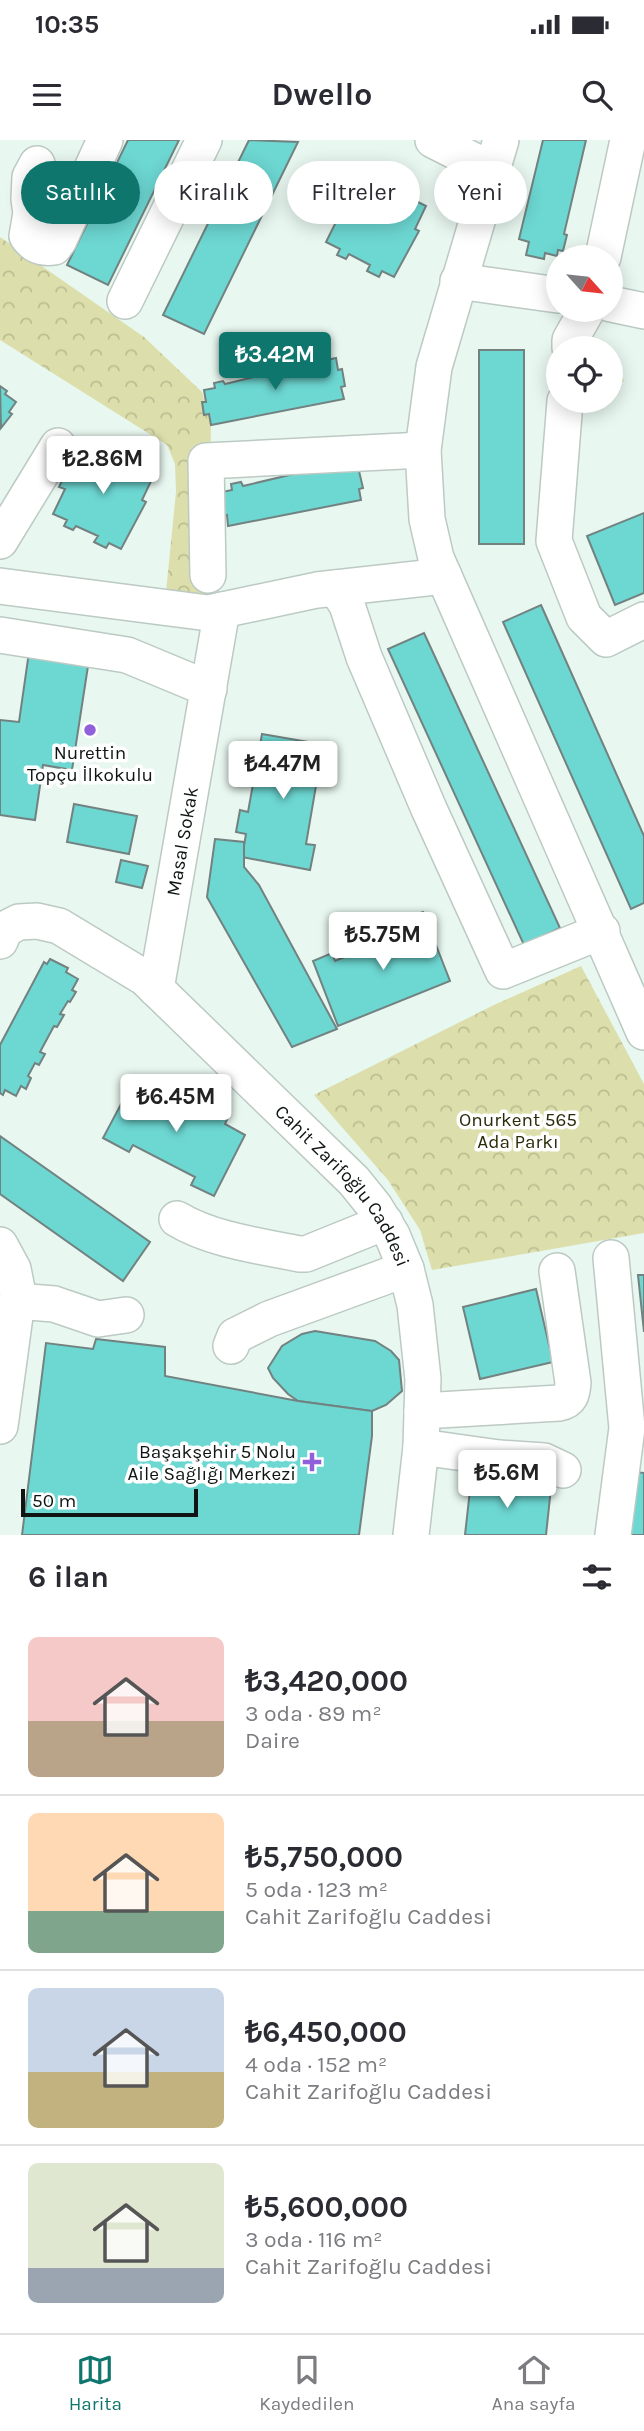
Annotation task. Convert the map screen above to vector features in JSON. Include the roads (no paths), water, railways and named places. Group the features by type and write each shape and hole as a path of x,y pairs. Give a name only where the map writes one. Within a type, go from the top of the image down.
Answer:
{"street":[{"path":"95,161 105,140"},
{"path":"125,301 204,140"},
{"path":"433,140 496,155 434,367 423,450 427,519 436,558 644,1032"},
{"path":"606,245 628,140"},
{"path":"30,224 27,236 36,245 48,248 54,247 66,224"},
{"path":"458,281 546,293"},
{"path":"623,307 644,311"},
{"path":"564,413 554,541 584,617 606,639 644,620"},
{"path":"0,541 58,446"},
{"path":"208,575 206,461 423,450"},
{"path":"0,586 208,613 326,589 444,576"},
{"path":"326,589 325,607 341,663 362,710"},
{"path":"326,589 347,605 364,657 396,733 503,971 608,946"},
{"name":"Masal Sokak","path":"156,989 222,610"},
{"path":"0,635 127,655 209,689"},
{"name":"Cahit Zarifoğlu Caddesi","path":"0,941 5,929 19,922 37,921 59,926 145,978 354,1181 384,1222 406,1269 416,1317 423,1379 421,1447 411,1535"},
{"path":"177,1219 210,1232 306,1254 384,1222"},
{"path":"0,1245 13,1269 17,1301 0,1426"},
{"path":"611,1258 636,1430 613,1535"},
{"path":"231,1346 235,1336 269,1319 406,1269"},
{"path":"422,1411 559,1403 568,1400 573,1383 557,1271"},
{"path":"17,1301 54,1304 98,1319 125,1315"},
{"path":"421,1447 499,1458 544,1461 563,1470"}],"place":[{"name":"Nurettin Topçu İlkokulu","path":"90,730"},
{"name":"Başakşehir 5 Nolu Aile Sağlığı Merkezi","path":"312,1462"}],"park label":[{"name":"Onurkent 565 Ada Parkı","path":"518,1130"}]}
